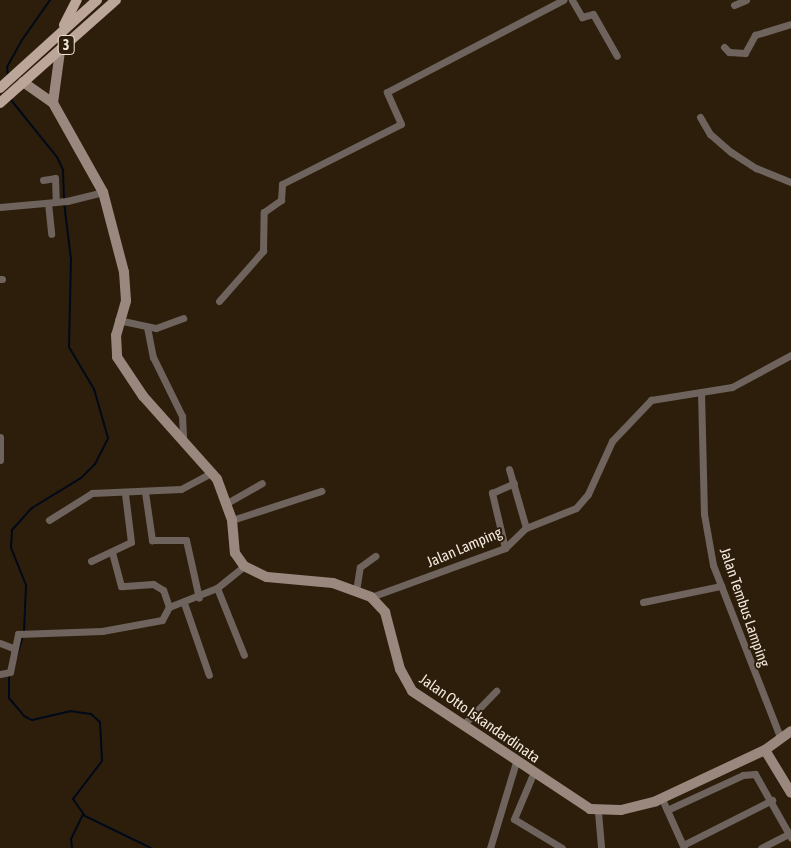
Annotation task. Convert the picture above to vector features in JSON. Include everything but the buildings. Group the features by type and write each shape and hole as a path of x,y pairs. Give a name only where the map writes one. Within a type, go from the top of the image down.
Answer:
{"main road":[{"path":"55,38 77,0"},
{"name":"3","path":"0,88 97,0"},
{"name":"3","path":"0,103 116,0"},
{"path":"53,103 60,51"},
{"path":"20,86 53,103 102,192 126,285 126,300 118,320 115,342 120,364 143,396 182,435 213,472 227,503 232,520 232,542 244,566 263,576 333,583 371,597"},
{"name":"Jalan Otto Iskandardinata","path":"371,597 390,622 407,686 465,724 533,774 598,812"},
{"path":"598,812 662,799 765,750 780,737 791,731"},
{"path":"765,750 791,793"}],"street":[{"path":"218,301 263,251 264,212 281,200 282,184 400,125 387,92 563,0"},
{"path":"572,0 582,17 593,14 617,56"},
{"path":"734,5 746,0"},
{"path":"724,47 730,52 745,53 755,35 791,24"},
{"path":"700,117 718,143 756,168 791,182"},
{"path":"43,180 55,178 62,202"},
{"path":"0,207 62,202 102,192"},
{"path":"48,203 52,234"},
{"path":"118,320 147,327 183,318"},
{"path":"147,327 153,357 182,416 182,435"},
{"name":"Jalan Lamping","path":"371,597 505,548 526,528 567,513 583,501 612,441 643,405 665,394 701,392 746,382 791,355"},
{"name":"Jalan Tembus Lamping","path":"701,392 704,514 721,586 780,737"},
{"path":"0,437 0,460"},
{"path":"510,469 526,528"},
{"path":"49,520 92,493 125,494 181,489 213,472"},
{"path":"227,503 262,483"},
{"path":"505,548 492,493 514,484"},
{"path":"232,520 321,491"},
{"path":"144,492 152,540 186,540 199,598"},
{"path":"90,561 112,552 132,538 125,494"},
{"path":"112,552 121,586 157,584 169,607"},
{"path":"356,591 360,567 375,556"},
{"path":"0,674 10,672 13,648 20,634 33,636 140,626 160,621 169,607 199,598 217,588 244,566"},
{"path":"643,602 721,586"},
{"path":"217,588 244,655"},
{"path":"184,603 209,675"},
{"path":"0,643 13,648"},
{"path":"465,724 496,690"},
{"path":"490,848 516,762"},
{"path":"533,774 514,819 562,848"},
{"path":"667,810 748,774 758,776 790,836"},
{"path":"662,799 684,847 772,800"},
{"path":"598,812 601,848"},
{"path":"790,836 791,823"},
{"path":"761,848 790,836"}],"waterway":[{"path":"8,76 7,67 22,40 50,0"},
{"path":"11,100 57,157 63,170 64,199"},
{"path":"24,631 26,585 11,548 12,530 32,508 81,478 95,464 108,438 94,389 69,347 71,259 64,203"},
{"path":"15,662 23,635"},
{"path":"9,675 9,698 24,716 32,720 70,711 91,714 100,722 102,761 73,799 85,816 151,848"},
{"path":"72,848 71,839 83,814"}]}
